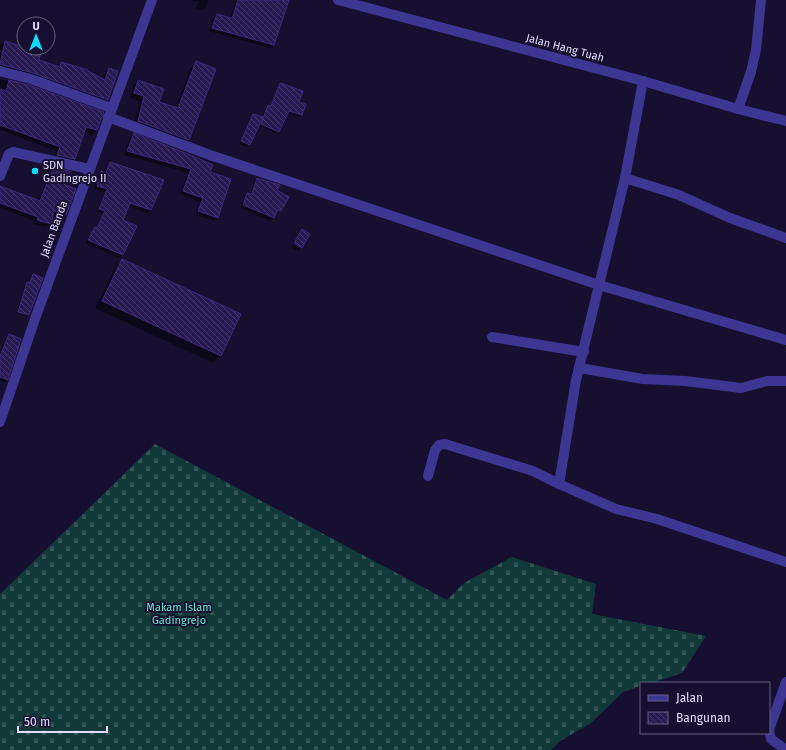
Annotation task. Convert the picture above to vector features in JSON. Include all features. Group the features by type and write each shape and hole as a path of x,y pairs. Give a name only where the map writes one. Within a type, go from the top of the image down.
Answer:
{"street":[{"name":"Jalan Banda","path":"0,422 36,316 152,0"},
{"name":"Jalan Hang Tuah","path":"338,0 365,3 644,81 738,109 786,121"},
{"path":"738,109 754,62 758,38 758,20 761,0"},
{"path":"0,71 31,79 210,155 599,285 786,340"},
{"path":"559,484 576,380 625,178 644,81"},
{"path":"0,176 9,154 13,152 89,169"},
{"path":"625,178 679,195 730,218 786,238"},
{"path":"492,337 584,352"},
{"path":"580,368 643,379 685,381 741,388 767,381 786,381"},
{"path":"428,476 435,450 439,445 445,444 533,471 559,484 616,508 657,519 786,562"},
{"path":"770,727 785,688"},
{"path":"770,734 771,739 786,750"}],"green space":[{"name":"Makam Islam Gadingrejo","path":"155,444 447,600 464,583 512,557 596,584 592,614 706,636 682,673 655,682 640,682 640,686 623,692 591,723 560,741 551,750 0,750 0,594"}],"building":[{"path":"238,0 289,0 274,45 212,28 217,14 231,18 233,16"},
{"path":"5,41 16,44 16,56 40,56 39,60 60,67 61,62 88,70 105,80 109,68 118,71 108,100 33,73 0,64"},
{"path":"196,61 216,69 189,140 138,121 144,96 134,93 138,80 164,89 159,102 178,108"},
{"path":"9,80 29,85 104,112 97,130 86,127 75,159 57,155 60,147 0,125 0,89 6,91"},
{"path":"280,83 303,91 299,102 306,104 302,115 289,111 279,132 261,124 268,105 271,106"},
{"path":"253,114 263,117 250,145 241,141"},
{"path":"134,133 213,165 210,172 231,179 218,218 198,211 203,198 183,191 191,169 127,151"},
{"path":"110,162 164,180 151,210 130,203 123,220 137,226 123,255 88,240 95,227 97,228 105,211 99,209 107,189 97,186 101,171 106,173"},
{"path":"53,168 70,171 65,185 76,189 66,215 54,211 51,224 37,220 38,217 0,203 0,186 40,201"},
{"path":"257,178 280,185 277,190 289,197 281,211 278,210 274,218 243,205 247,193 252,194"},
{"path":"302,229 310,234 302,248 294,243"},
{"path":"122,259 241,314 221,356 102,301"},
{"path":"33,274 43,278 29,315 18,312 27,282 30,283"},
{"path":"9,334 21,339 8,380 0,377 0,356"}],"place":[{"name":"SDN Gadingrejo II","path":"35,171"}]}
